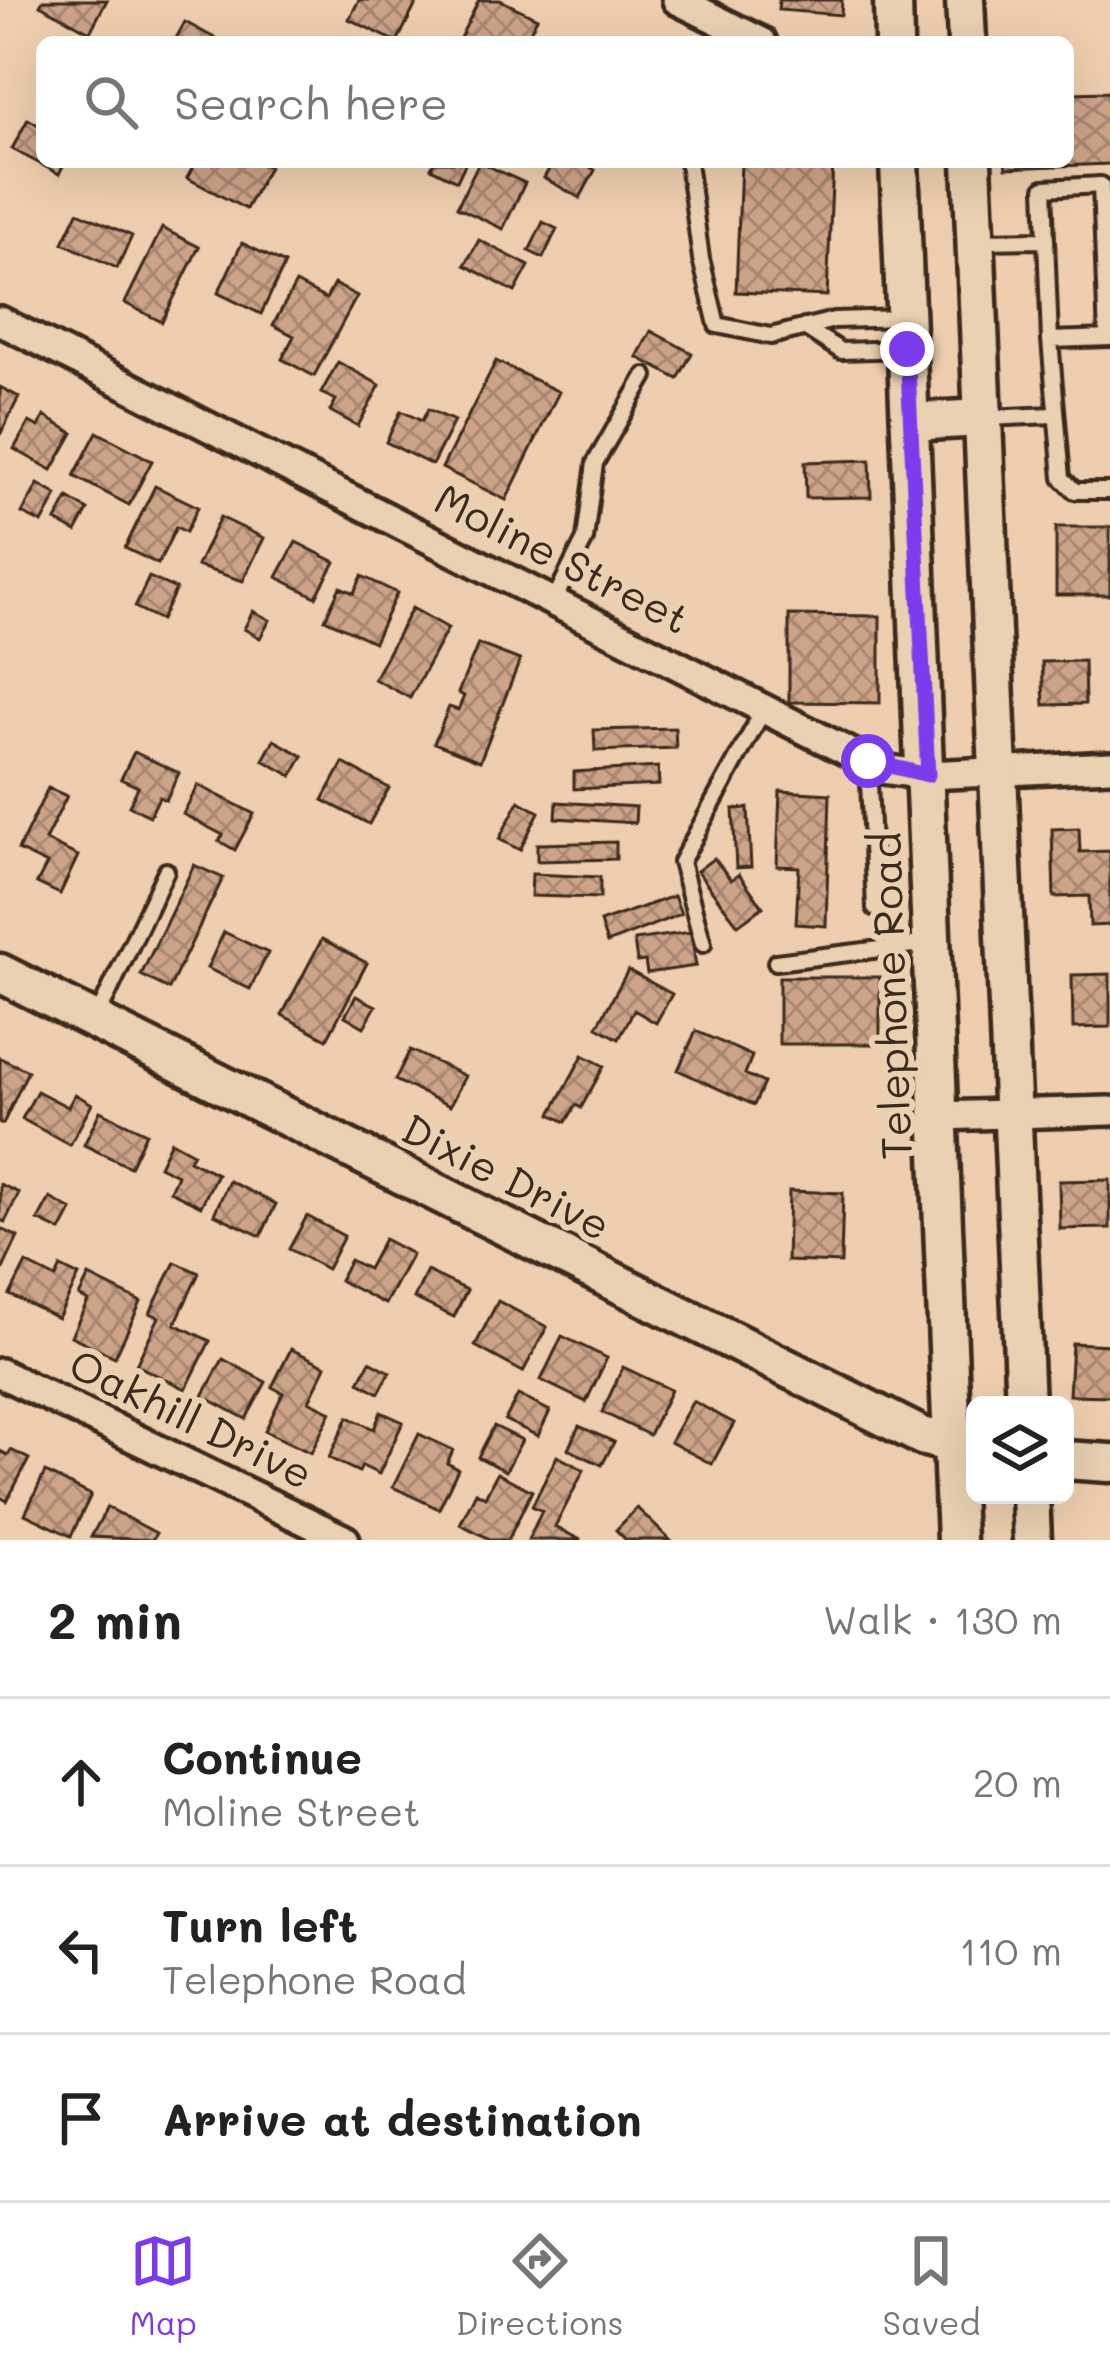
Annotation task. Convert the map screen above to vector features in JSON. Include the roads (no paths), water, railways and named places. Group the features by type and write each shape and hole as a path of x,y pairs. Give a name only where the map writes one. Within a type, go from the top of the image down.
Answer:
{"main road":[{"path":"893,0 894,36"},
{"path":"965,0 967,36"},
{"name":"Telephone Road","path":"899,168 939,1116 965,1449 956,1540"},
{"path":"972,168 1025,1396"},
{"path":"910,422 982,418"},
{"name":"Dixie Drive","path":"0,973 922,1436 965,1449"},
{"path":"1074,1460 1110,1462"},
{"path":"1030,1504 1032,1540"}],"street":[{"path":"677,0 739,36"},
{"name":"Moline Street","path":"0,321 868,761 928,775 1110,766"},
{"path":"939,1116 1110,1111"},
{"name":"Oakhill Drive","path":"0,1373 345,1540"}],"lane":[{"path":"689,168 701,259 717,326 771,336 834,320 906,333"},
{"path":"1050,340 1108,338 1101,300 1101,185 1044,188 1054,264 1048,299 1050,340 1054,415 1062,478 1075,490 1110,491"},
{"path":"975,241 1051,233"},
{"path":"1048,299 1066,300"},
{"path":"804,327 841,350 906,333"},
{"path":"553,602 585,539 595,464 645,376"},
{"path":"982,418 1054,415"},
{"path":"703,944 681,862 764,709"},
{"path":"868,761 875,908"},
{"path":"94,1021 166,871"},
{"path":"776,962 934,942"}]}
